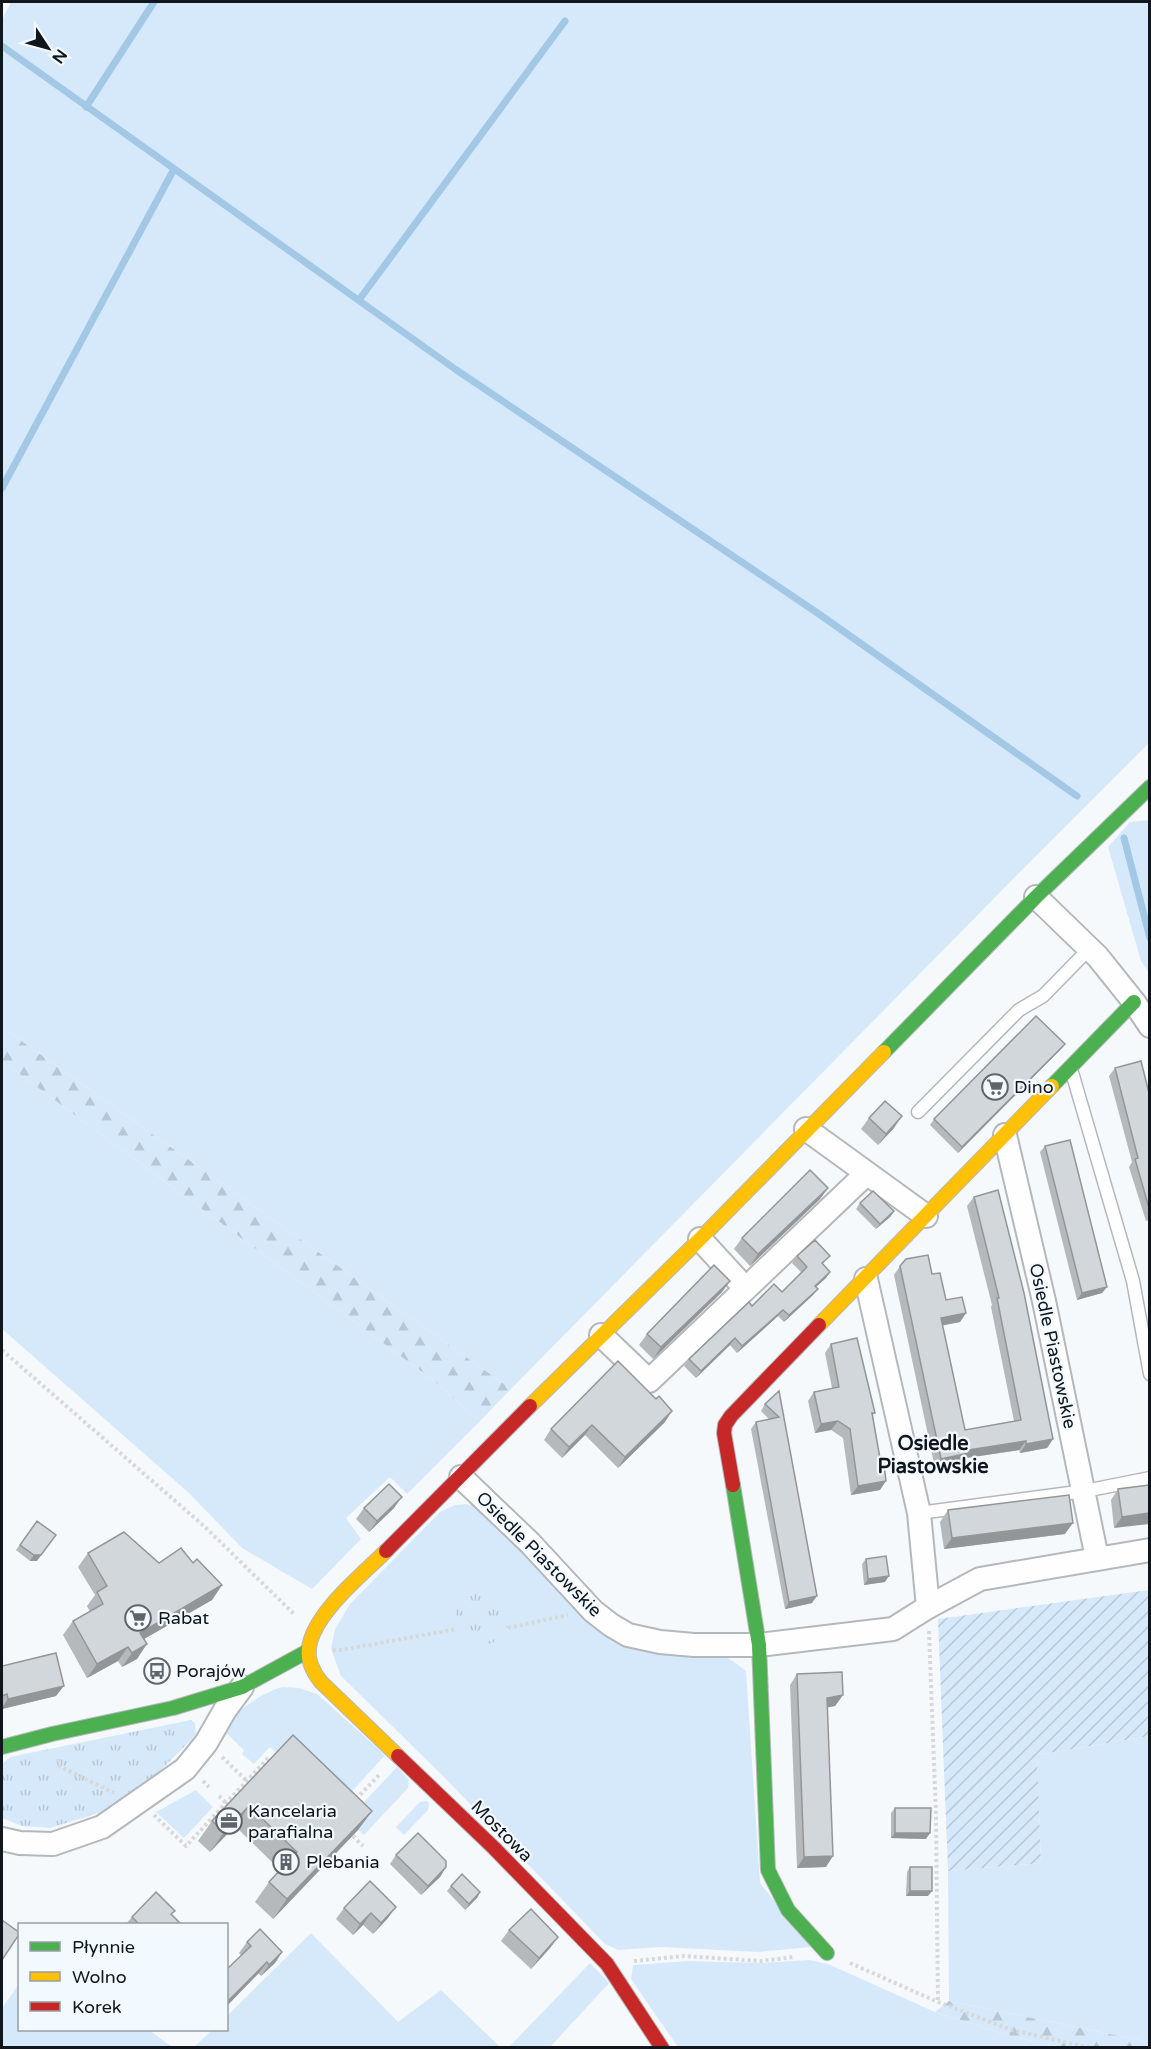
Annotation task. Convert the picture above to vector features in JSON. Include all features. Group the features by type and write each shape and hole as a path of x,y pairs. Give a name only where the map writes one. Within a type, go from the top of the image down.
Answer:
{"street":[{"path":"2,1747 173,1708 242,1687 308,1651 317,1623 335,1602 700,1239 1036,897 1149,787"},
{"path":"1036,897 1089,949 1134,1002 1149,1026"},
{"path":"827,1953 788,1910 768,1870 759,1645 724,1433 725,1425 731,1416 1134,1002"},
{"path":"806,1129 926,1216"},
{"name":"Osiedle Piastowskie","path":"1005,1135 1044,1301 1097,1558"},
{"path":"601,1335 649,1381 866,1174"},
{"path":"700,1239 745,1288"},
{"path":"866,1279 919,1513 928,1607"},
{"name":"Osiedle Piastowskie","path":"461,1477 530,1543 593,1611 628,1635 660,1642 694,1645 759,1645 893,1629 980,1579 1149,1550"},
{"name":"Mostowa","path":"308,1651 310,1665 317,1676 494,1848 607,1964 662,2048"},
{"path":"2,1839 20,1843 53,1844 102,1827 185,1769 206,1743 225,1710 242,1687"}],"lane":[{"path":"918,1112 1019,1010 1043,996 1089,949"},
{"path":"1070,1068 1133,1281 1149,1374"},
{"path":"919,1513 1084,1491 1149,1478"}],"path":[{"path":"2,1350 205,1527 314,1632"},
{"path":"928,1607 936,1816 938,2002"},
{"path":"508,1628 532,1621 593,1611"},
{"path":"328,1649 341,1650 457,1629"},
{"path":"350,1806 398,1755"},
{"path":"221,1756 247,1781"},
{"path":"149,1810 188,1847 269,1757 273,1761"},
{"path":"219,1796 226,1803"},
{"path":"352,1836 363,1846"},
{"path":"607,1964 684,1956 761,1960 827,1953 938,2002 1012,2030 1091,2048"}],"green space":[{"path":"11,2 1149,2 1149,743 511,1389 6,1030 2,1036 2,20"},
{"path":"1149,820 1149,973 1141,961 1108,847 1130,822"},
{"path":"6,1030 511,1389 480,1421 433,1380 2,1061 2,1036"},
{"path":"2,1061 433,1380 480,1421 407,1494 390,1477 346,1518 361,1539 312,1589 242,1548 189,1493 2,1329"},
{"path":"466,1504 478,1507 598,1627 720,1654 746,1671 760,1883 811,1947 758,1952 660,1947 618,1950 605,1944 444,1777 341,1676 331,1649 335,1629 350,1604 440,1512 455,1505"},
{"path":"1149,1590 1149,1736 1037,1755 1041,1863 948,1871 938,1619"},
{"path":"477,1591 487,1591 497,1595 505,1603 509,1618 505,1633 497,1641 487,1645 477,1645 467,1641 459,1633 455,1623 455,1613 459,1603 467,1595"},
{"path":"282,1687 299,1688 317,1694 385,1755 336,1809 270,1747 254,1764 242,1754 244,1750 222,1729 222,1725 250,1703"},
{"path":"191,1720 195,1723 196,1735 148,1783 102,1812 50,1828 22,1826 2,1818 2,1764 10,1757"},
{"path":"1149,1736 1149,2042 949,2001 948,1871 1041,1863 1037,1755"},
{"path":"397,1767 409,1780 408,1788 364,1835 347,1820"},
{"path":"196,1790 213,1807 184,1838 156,1812"},
{"path":"427,1801 428,1810 404,1835 396,1827 420,1802"},
{"path":"311,1933 398,2022 441,1990 500,2047 194,2047 211,2031 228,2031 228,2015"},
{"path":"809,1960 828,1964 935,2012 1010,2036 1061,2047 678,2047 631,1979 633,1965 688,1961 761,1963"},
{"path":"590,1963 609,1983 550,2047 508,2048"},
{"path":"18,1985 18,2031 150,2031 172,2047 2,2047 2,2008"},
{"path":"949,2001 1149,2042 1149,2047 1061,2047 1010,2036 935,2012"}],"building":[{"name":"Dino","path":"1036,1016 1065,1044 962,1147 934,1119"},
{"path":"1141,1061 1149,1093 1149,1208 1135,1159 1138,1158 1115,1068"},
{"path":"885,1101 902,1116 886,1134 869,1118"},
{"path":"1070,1140 1107,1287 1082,1293 1045,1146"},
{"path":"810,1170 828,1188 758,1254 742,1238"},
{"path":"998,1190 1024,1293 1053,1439 969,1450 969,1453 941,1459 900,1266 906,1259 928,1255 932,1274 940,1273 946,1300 962,1297 966,1313 941,1318 965,1430 1021,1420 997,1298 999,1298 974,1197"},
{"path":"873,1191 894,1211 880,1224 860,1203"},
{"path":"815,1240 830,1256 822,1263 830,1272 815,1286 818,1289 789,1315 783,1310 742,1346 735,1338 701,1371 689,1359 749,1302 752,1306 774,1284 782,1292 807,1267 797,1256"},
{"path":"714,1265 730,1281 661,1347 647,1334"},
{"path":"857,1338 875,1413 872,1413 886,1481 858,1486 850,1429 838,1421 821,1424 814,1392 839,1387 831,1344"},
{"path":"618,1361 656,1399 659,1396 672,1411 625,1457 592,1425 569,1447 551,1429"},
{"path":"779,1391 817,1596 789,1602 756,1422 779,1417 765,1404"},
{"path":"389,1484 402,1497 377,1521 364,1508"},
{"path":"1149,1485 1149,1513 1122,1517 1118,1489"},
{"path":"1069,1495 1073,1523 952,1538 948,1510"},
{"path":"37,1521 56,1535 41,1555 34,1555 20,1545"},
{"path":"124,1532 159,1563 181,1548 193,1563 197,1559 222,1585 140,1633 147,1644 132,1653 128,1647 97,1664 73,1621 103,1604 97,1592 107,1586 88,1553"},
{"path":"886,1556 889,1576 868,1579 866,1559"},
{"path":"56,1653 64,1686 8,1699 7,1694 2,1696 2,1666"},
{"path":"842,1672 843,1695 827,1698 833,1856 804,1857 797,1674"},
{"path":"293,1735 372,1811 287,1899 269,1882 297,1852 249,1806 224,1832 212,1821"},
{"path":"895,1808 931,1808 930,1833 895,1833"},
{"path":"418,1833 446,1861 446,1867 428,1886 396,1855"},
{"path":"910,1867 932,1867 932,1891 910,1891"},
{"path":"462,1874 480,1892 469,1904 451,1886"},
{"path":"370,1881 396,1907 381,1923 371,1913 360,1924 344,1908"},
{"path":"156,1892 175,1911 171,1914 180,1923 138,1923 132,1917"},
{"path":"531,1909 558,1937 539,1958 509,1930"},
{"path":"2,1920 18,1932 18,1936 2,1960"},
{"path":"260,1929 282,1952 269,1965 267,1962 228,2001 228,1968 251,1946 247,1942"}],"waterway":[{"path":"86,107 154,2"},
{"path":"359,300 565,21"},
{"path":"2,46 455,369 819,614 1077,796"},
{"path":"2,488 174,169"},
{"path":"1124,838 1150,938"}],"traffic: fast":[{"path":"884,1052 1036,897 1150,787"},
{"path":"1052,1086 1134,1002"},
{"path":"733,1485 759,1645 768,1870 788,1910 827,1953"},
{"path":"2,1747 173,1708 242,1687 308,1651"}],"traffic: slow":[{"path":"530,1406 700,1239 884,1052"},
{"path":"819,1325 1052,1086"},
{"path":"386,1551 352,1583 319,1622 312,1635 309,1657 311,1666 321,1682 398,1756"}],"traffic: jam":[{"path":"733,1485 724,1433 725,1425 819,1325"},
{"path":"386,1551 530,1406"},
{"path":"398,1756 494,1848 607,1964 662,2048"}],"place":[{"name":"Dino","path":"995,1087"},
{"name":"Rabat","path":"138,1618"},
{"name":"Porajów","path":"157,1671"},
{"name":"Kancelaria parafialna","path":"229,1821"},
{"name":"Plebania","path":"286,1862"}],"district":[{"name":"Osiedle Piastowskie","path":"933,1456"}]}
